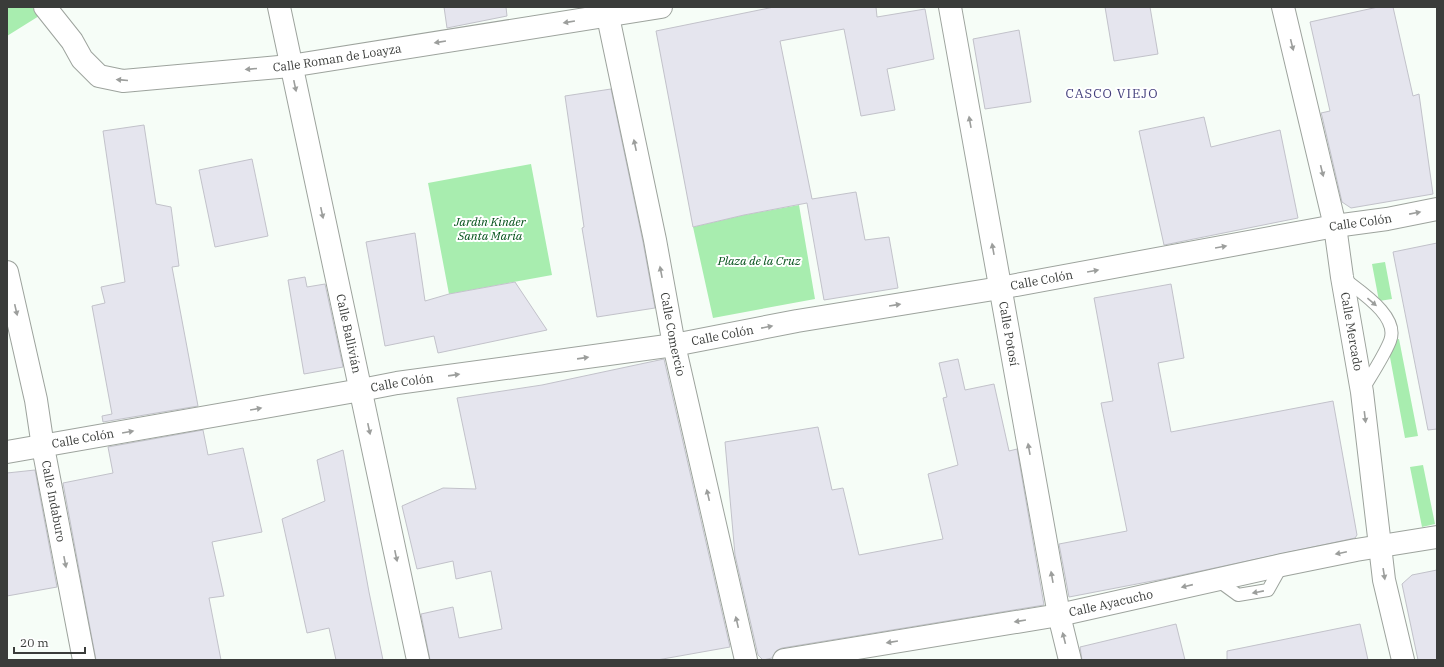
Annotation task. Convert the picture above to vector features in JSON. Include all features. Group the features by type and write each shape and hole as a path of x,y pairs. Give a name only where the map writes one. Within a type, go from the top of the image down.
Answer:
{"street":[{"name":"Calle Roman de Loayza","path":"45,7 72,42 82,59 99,76 123,81 290,66 606,11 661,7"},
{"name":"Calle Ballivián","path":"279,7 290,66 418,660"},
{"name":"Calle Potosí","path":"950,7 1059,615 1070,660"},
{"name":"Calle Mercado","path":"1283,7 1335,226 1342,277 1362,392 1384,580 1403,660"},
{"name":"Calle Comercio","path":"606,11 655,240 674,345 746,660"},
{"name":"Calle Colón","path":"7,452 43,447 397,383 674,345 797,321 1000,288 1335,226 1387,219 1437,209"},
{"name":"Calle Indaburo","path":"7,272 36,400 43,447 84,660"},
{"name":"Calle Ayacucho","path":"784,660 1059,615 1282,565 1379,546 1437,537"}],"lane":[{"path":"1342,277 1381,309 1391,323 1391,339 1362,392"}],"green space":[{"path":"7,7 32,7 39,16 7,36"},
{"name":"Jardín Kinder Santa María","path":"531,164 552,275 449,294 428,183"},
{"name":"Plaza de la Cruz","path":"799,205 815,299 713,318 693,227 744,215"},
{"path":"1385,262 1392,299 1379,301 1372,264"},
{"path":"1399,339 1418,436 1405,438 1387,341"},
{"path":"1423,465 1435,524 1422,527 1410,467"}],"building":[{"path":"444,7 506,7 507,16 447,28"},
{"path":"774,7 876,7 877,17 925,9 934,59 887,69 895,110 861,116 844,29 780,41 812,199 856,192 865,240 889,237 898,288 824,300 807,203 744,215 693,227 656,31"},
{"path":"1105,7 1150,7 1158,54 1114,61"},
{"path":"1378,7 1393,7 1413,96 1419,94 1433,194 1351,208 1342,202 1321,113 1330,111 1310,22"},
{"path":"1019,30 1031,102 985,109 973,39"},
{"path":"611,89 643,242 655,308 597,317 582,228 584,227 565,96"},
{"path":"1204,117 1211,147 1280,130 1298,218 1164,245 1139,131"},
{"path":"144,125 156,204 171,207 179,266 172,267 198,406 103,422 102,416 112,414 92,306 105,303 101,287 125,282 103,131"},
{"path":"252,159 268,236 215,247 199,170"},
{"path":"415,233 425,301 449,294 515,282 547,330 438,353 434,336 385,346 366,242"},
{"path":"1437,243 1437,429 1428,430 1393,252"},
{"path":"305,277 307,287 325,284 343,367 304,374 288,280"},
{"path":"1171,284 1184,358 1158,363 1171,432 1333,401 1357,535 1355,538 1163,579 1069,597 1059,544 1127,531 1101,403 1113,401 1094,298"},
{"path":"664,359 730,647 657,660 430,660 421,614 453,607 459,638 502,629 491,571 456,579 453,561 417,569 402,506 443,488 476,489 457,398 542,385"},
{"path":"958,359 965,390 994,384 1009,451 1017,449 1044,605 782,648 776,651 772,658 763,660 758,655 735,555 725,442 818,427 832,490 843,488 859,555 943,539 928,474 958,465 943,398 947,397 939,363"},
{"path":"203,430 208,455 243,448 262,532 212,542 224,596 209,598 221,660 96,660 63,483 113,473 108,447"},
{"path":"343,450 383,660 336,660 329,628 307,633 282,519 325,501 317,460"},
{"path":"35,470 57,587 7,596 7,473"},
{"path":"1437,570 1437,660 1418,660 1402,584 1412,575"},
{"path":"1176,624 1185,660 1082,660 1080,647"},
{"path":"1360,624 1368,660 1227,660 1227,651"}],"district":[{"name":"CASCO VIEJO","path":"1112,93"}]}
